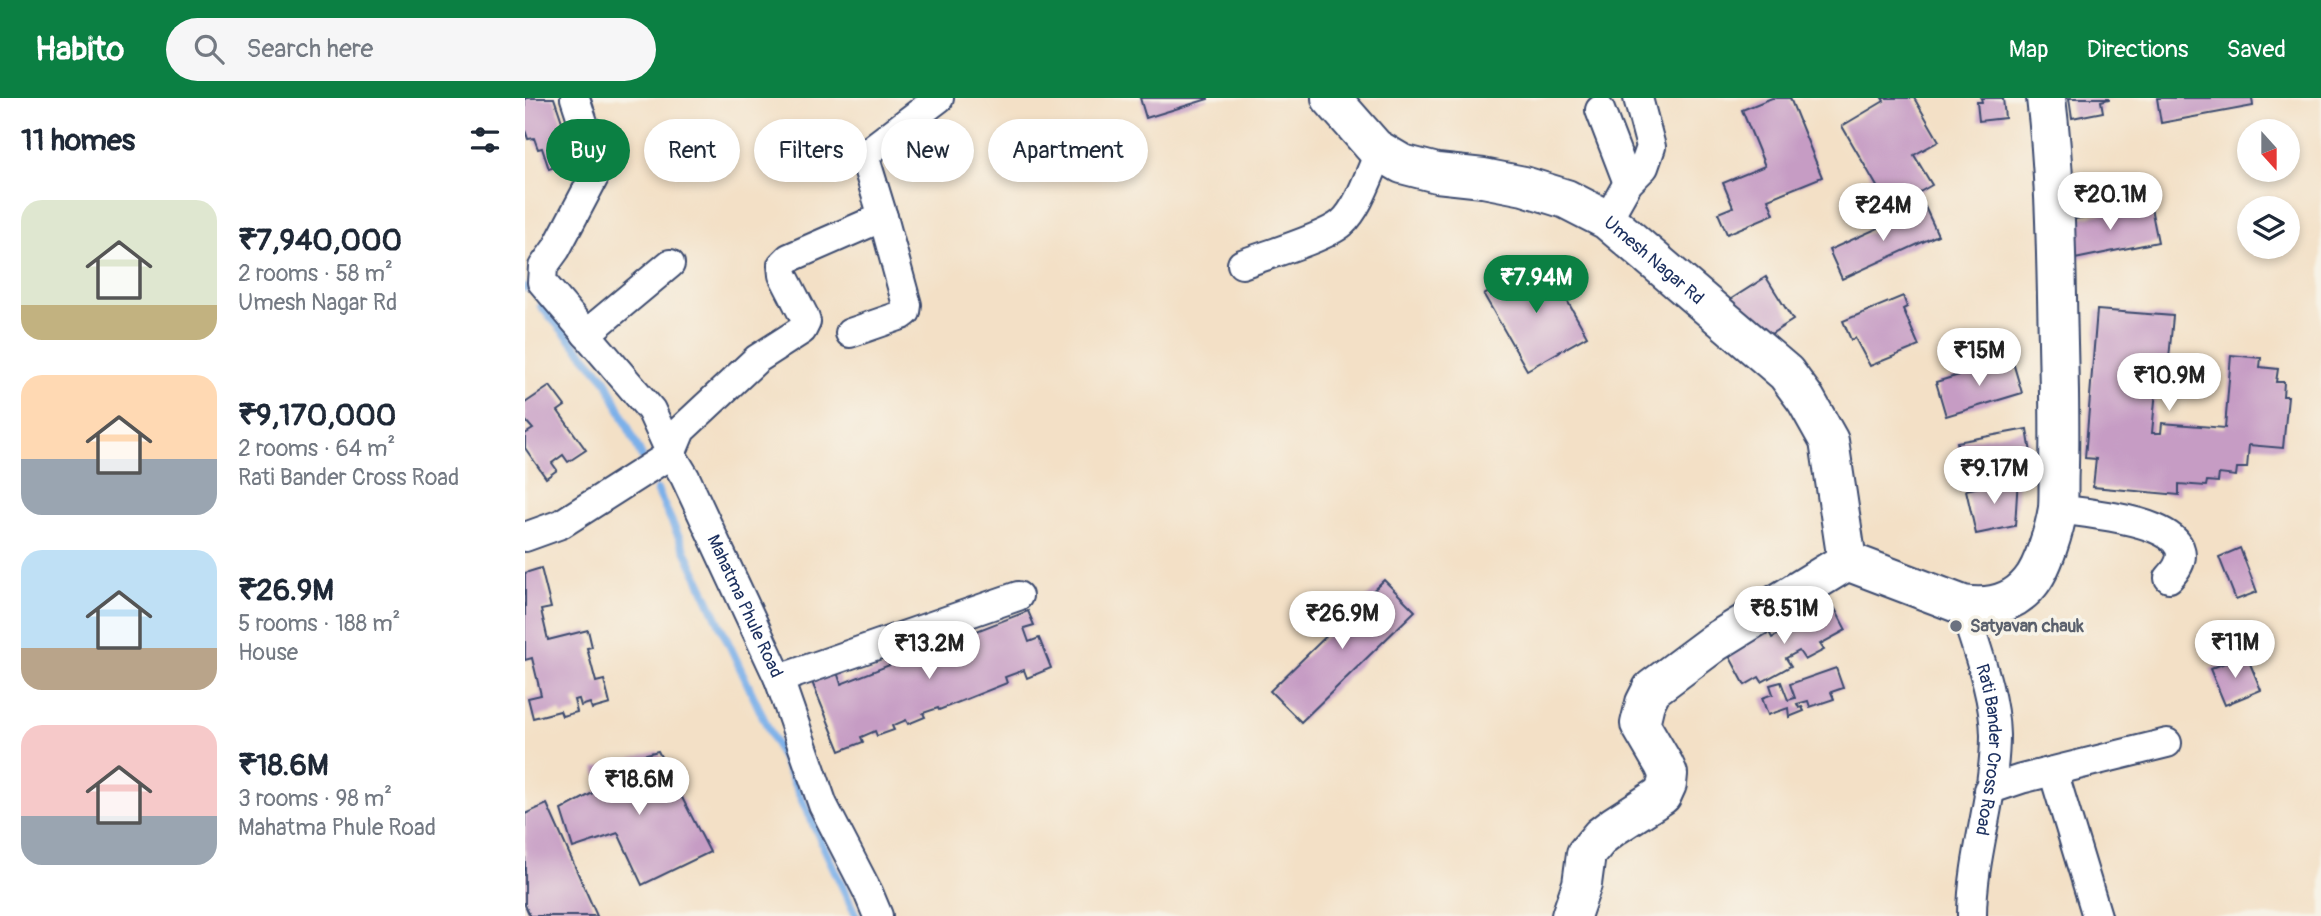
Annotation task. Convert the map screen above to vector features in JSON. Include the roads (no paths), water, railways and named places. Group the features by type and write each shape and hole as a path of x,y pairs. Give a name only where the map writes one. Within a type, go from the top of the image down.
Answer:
{"street":[{"name":"Mahatma Phule Road","path":"575,98 597,166 595,175 556,249 543,267 541,276 546,287 651,410 779,679 823,805 879,916"},
{"path":"850,333 902,315 908,305 864,155 939,98"},
{"name":"Umesh Nagar Rd","path":"1331,98 1375,148 1402,164 1437,173 1524,186 1566,199 1607,220 1786,373 1806,400 1829,441 1847,561"},
{"path":"1607,220 1628,183 1644,167 1651,147 1638,98"},
{"path":"1571,916 1583,884 1586,854 1601,836 1662,794 1667,785 1668,774 1640,724 1644,704 1652,688 1715,642 1847,561 1963,605 1980,608 1997,605 2014,597 2031,583 2039,567 2057,509 2060,429 2051,142 2046,98"},
{"path":"1599,110 1628,183"},
{"path":"1242,264 1322,234 1342,223 1352,210 1380,151"},
{"path":"525,537 561,524 671,454 681,430 757,359 802,330 806,322 783,275 782,265 789,258 883,217"},
{"path":"586,334 670,264"},
{"path":"2057,509 2131,519 2161,531 2174,540 2182,554 2181,562 2169,578"},
{"path":"779,679 1019,596"},
{"name":"Rati Bander Cross Road","path":"1963,605 1992,704 1995,734 1993,768 1972,916"},
{"path":"1988,790 2167,743"},
{"path":"2053,771 2097,916"}],"waterway":[{"path":"541,306 606,380 642,457"},
{"path":"657,490 856,916"}],"place":[{"name":"Satyavan chauk","path":"1956,626"}]}
